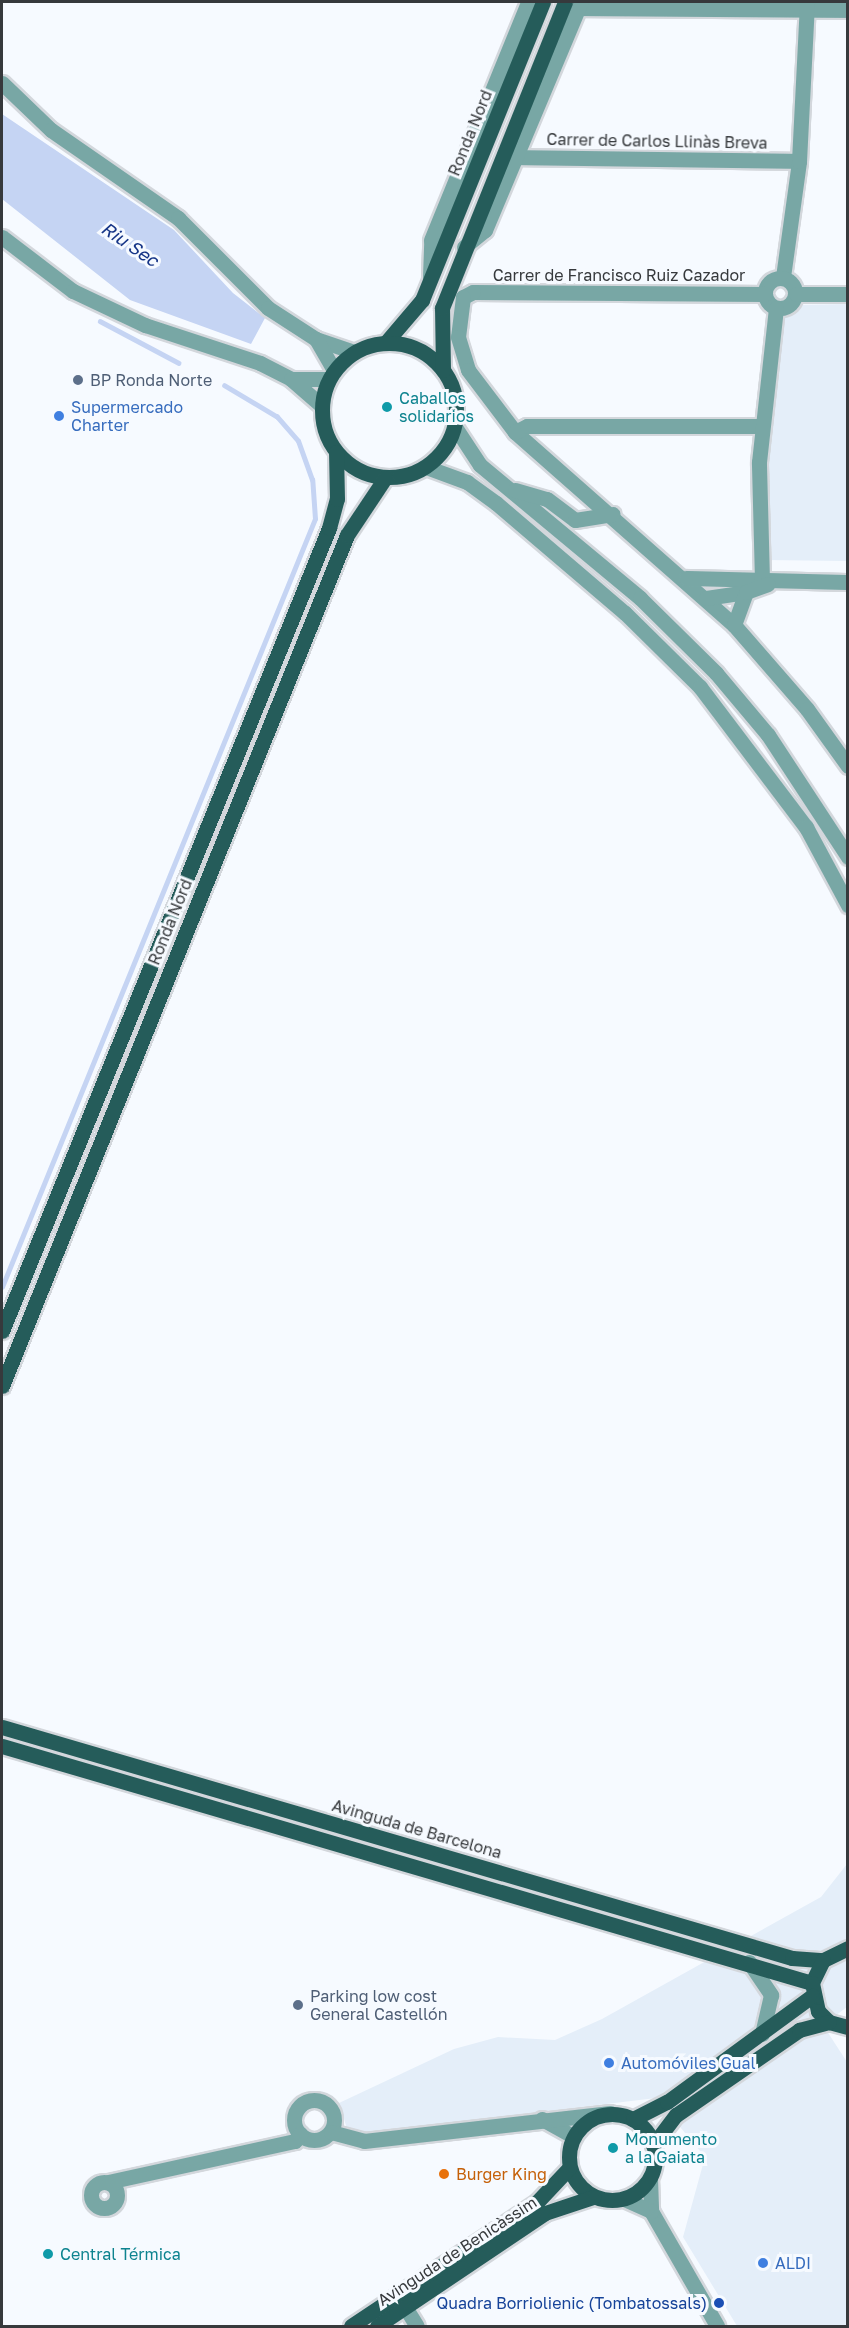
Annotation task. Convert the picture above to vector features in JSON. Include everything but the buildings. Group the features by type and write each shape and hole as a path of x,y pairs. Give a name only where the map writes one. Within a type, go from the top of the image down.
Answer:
{"main road":[{"name":"Ronda Nord","path":"387,341 422,300 543,2"},
{"path":"443,370 442,308 464,247 575,4"},
{"path":"387,341 416,347 443,370 455,394 455,427 444,451 426,467 385,478 357,470 336,452 324,430 321,405 331,374 353,352 387,341"},
{"name":"Ronda Nord","path":"2,1331 329,528 337,500 336,452"},
{"name":"Ronda Nord","path":"2,1386 347,536 385,478"},
{"name":"Avinguda de Barcelona","path":"2,1726 782,1955 823,1960"},
{"path":"2,1746 749,1962 812,1990 841,2028"},
{"path":"633,2119 667,2102 762,2034 812,1990 823,1960 848,1948"},
{"path":"653,2145 633,2119 610,2113 587,2121 573,2136 569,2168 593,2197 624,2199 650,2178 653,2145 676,2115 799,2030 841,2028"},
{"name":"Avinguda de Benicàssim","path":"351,2326 537,2202 569,2168"},
{"name":"Avinguda de Benicàssim","path":"376,2326 545,2213 593,2197"}],"street":[{"name":"Ronda Nord","path":"430,278 431,240 528,2"},
{"path":"464,247 485,230 575,4 807,6 848,10"},
{"path":"796,294 783,277 799,161 807,6"},
{"path":"2,83 51,130 145,191 268,308 316,339 353,352"},
{"name":"Carrer de Carlos Llinàs Breva","path":"516,157 799,161"},
{"path":"2,237 73,291 146,325 228,349 291,379 321,405"},
{"path":"768,581 761,426 776,308 765,294 770,281 783,277"},
{"name":"Carrer de Francisco Ruiz Cazador","path":"514,432 486,400 461,348 458,314 463,297 473,292 765,294"},
{"path":"796,294 848,294"},
{"path":"776,308 790,306 796,294"},
{"path":"291,379 331,374 316,339"},
{"path":"761,426 527,426 514,432 614,514 686,578 734,625 848,766"},
{"path":"455,427 480,465 640,598 716,673 768,735 848,857"},
{"path":"426,467 466,482 496,503 625,613 700,687 806,827 848,905"},
{"path":"510,488 547,499 575,520 614,514"},
{"path":"686,578 848,582"},
{"path":"706,598 726,580"},
{"path":"706,598 746,592 768,581"},
{"path":"734,625 746,592"},
{"path":"749,1962 771,1995 762,2034"},
{"path":"331,2132 335,2119 330,2106 309,2100 295,2114 300,2134 310,2140 331,2132 364,2141 539,2118 610,2113"},
{"path":"539,2118 573,2136"},
{"path":"113,2188 138,2177 295,2141 300,2134"},
{"path":"650,2178 651,2211 717,2326"},
{"path":"624,2199 651,2211"},
{"path":"405,2307 417,2326"}],"shaded area":[{"path":"847,304 847,561 766,560 763,501 778,314 798,305"},
{"path":"847,1864 847,2007 823,2025 847,2062 847,2326 737,2326 683,2237 705,2157 656,2098 349,2135 339,2103 454,2049 498,2037 555,2040 602,2019 821,1897"}],"water":[{"name":"Riu Sec","path":"2,114 174,230 233,293 265,318 251,344 130,300 2,199"}],"waterway":[{"path":"100,321 179,363"},
{"path":"2,1287 315,519 312,480 298,441 277,417 225,386"}],"place":[{"name":"BP Ronda Norte","path":"78,380"},
{"name":"Caballos solidarios","path":"387,407"},
{"name":"Supermercado Charter","path":"59,416"},
{"name":"Parking low cost General Castellón","path":"298,2005"},
{"name":"Automóviles Gual","path":"609,2063"},
{"name":"Monumento a la Gaiata","path":"613,2148"},
{"name":"Burger King","path":"444,2174"},
{"name":"Central Térmica","path":"48,2254"},
{"name":"ALDI","path":"763,2263"},
{"name":"Quadra Borriolienic (Tombatossals)","path":"719,2303"}]}
